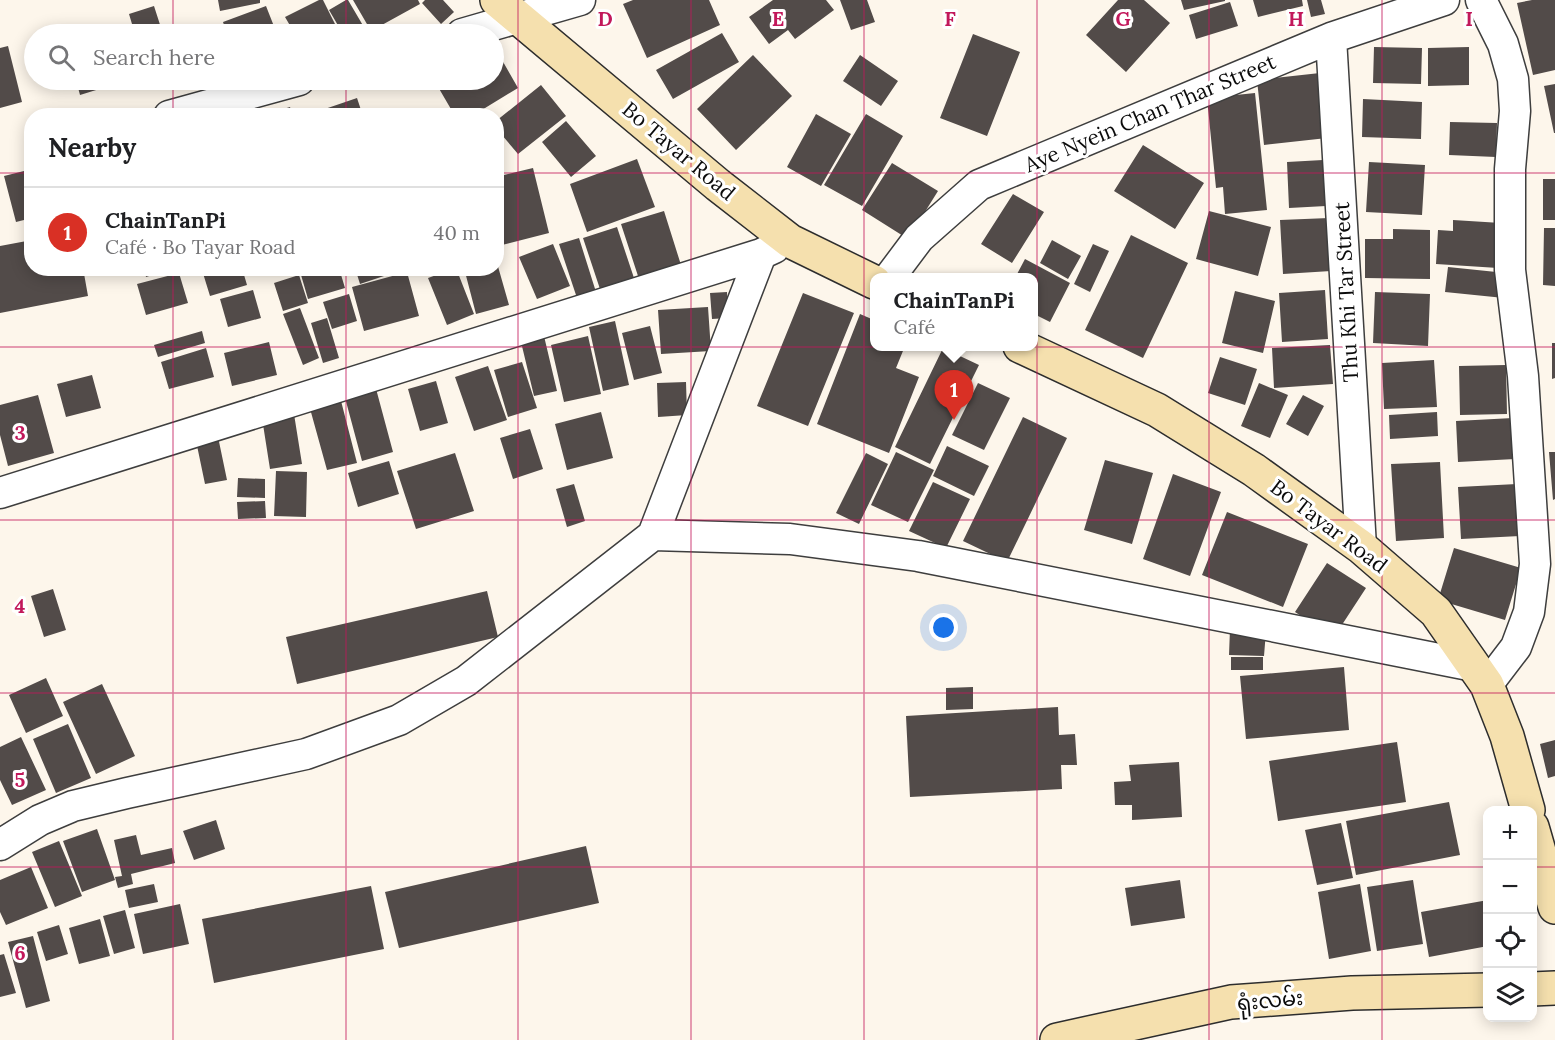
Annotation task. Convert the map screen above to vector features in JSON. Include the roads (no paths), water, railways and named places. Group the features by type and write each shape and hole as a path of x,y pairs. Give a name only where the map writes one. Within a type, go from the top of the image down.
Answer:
{"main road":[{"name":"Bo Tayar Road","path":"508,9 718,184 776,247 870,281"},
{"name":"Bo Tayar Road","path":"1031,351 1157,410 1254,470 1360,547 1436,612 1480,676 1507,736 1527,806"},
{"path":"1537,842 1555,907"},
{"path":"1537,989 1555,988"},
{"name":"ရုံးလမ်း","path":"1057,1040 1231,1002 1352,993 1483,990"}],"street":[{"path":"480,24 508,9 580,0"},
{"name":"Aye Nyein Chan Thar Street","path":"893,273 919,238 979,184 1331,38 1444,0"},
{"path":"653,535 790,539 918,556 1480,676 1516,647 1529,612 1535,564 1523,376 1510,270 1510,170 1515,111 1513,79 1503,44 1481,0"},
{"name":"Thu Khi Tar Street","path":"1331,38 1360,547"},
{"path":"198,108 263,90"},
{"path":"0,494 776,247"},
{"path":"0,845 40,820 73,806 306,754 399,720 466,681 653,535 776,247"}],"place":[{"name":"ChainTanPi","path":"954,420"}]}
